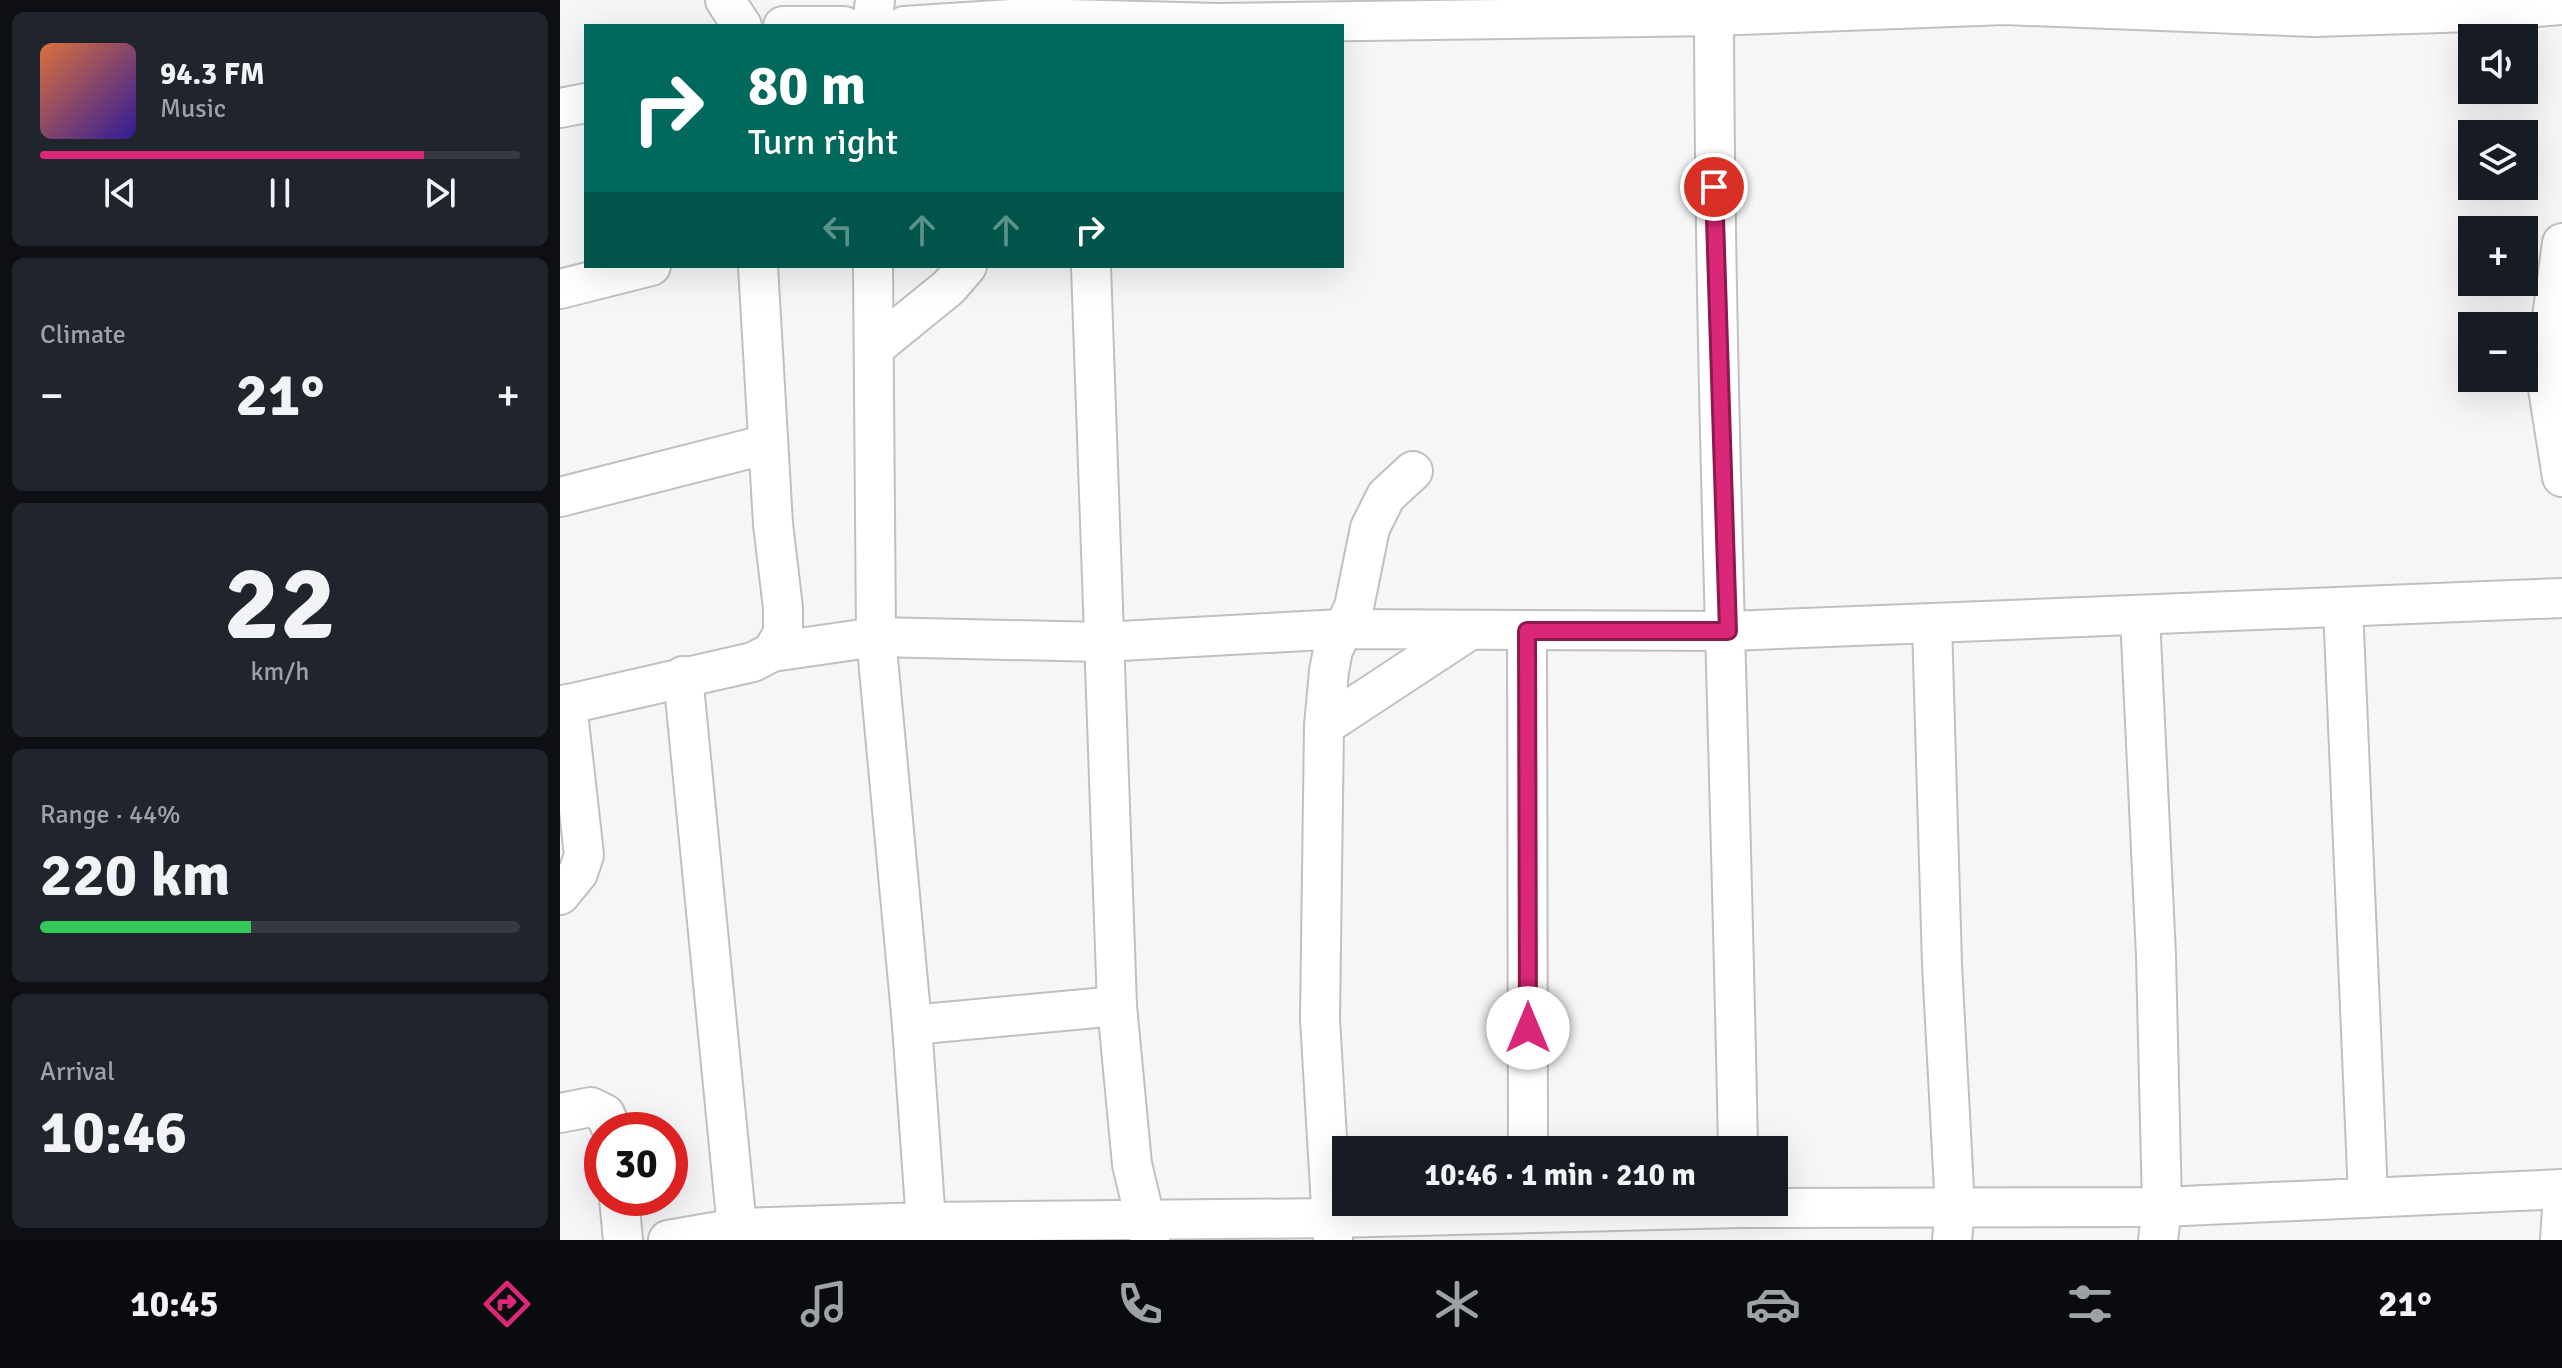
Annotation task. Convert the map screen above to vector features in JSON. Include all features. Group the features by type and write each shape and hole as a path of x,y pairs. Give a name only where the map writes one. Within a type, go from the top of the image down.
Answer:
{"street":[{"path":"725,0 741,24"},
{"path":"872,24 875,0"},
{"path":"919,24 1028,9 1090,23 1221,11 1632,9 1714,16 2005,2 2223,6 2314,17 2475,6 2562,5"},
{"path":"1714,16 1715,243 1728,631 1738,1136"},
{"path":"560,108 584,103"},
{"path":"2562,243 2545,370 2562,477"},
{"path":"560,289 643,268"},
{"path":"758,268 768,444 783,608 783,633 772,652"},
{"path":"873,268 876,637 932,1231"},
{"path":"874,348 949,287 965,268"},
{"path":"1091,268 1117,1006 1132,1164 1149,1229"},
{"path":"560,497 768,444"},
{"path":"1334,1229 1320,1019 1324,726 1331,660 1341,629 1354,607 1370,528 1386,496 1413,471"},
{"path":"560,895 578,873 584,855 563,705 753,662 772,652 876,637 1102,642 1341,629 1728,631 2562,598"},
{"path":"2343,607 2368,1196"},
{"path":"2140,616 2156,956 2160,1223"},
{"path":"1932,624 1942,964 1954,1224"},
{"path":"1527,631 1528,1136"},
{"path":"1324,726 1467,632"},
{"path":"683,676 737,1228"},
{"path":"912,1025 1117,1006"},
{"path":"560,1113 591,1107 601,1112"},
{"path":"668,1240 737,1228 932,1231 1334,1229 1528,1218 1738,1217 1954,1224 2160,1223 2368,1196 2562,1189"},
{"path":"2560,1240 2562,1209"},
{"path":"621,1216 623,1240"}],"route":[{"path":"1528,1028 1527,631 1728,631 1714,187"}]}
